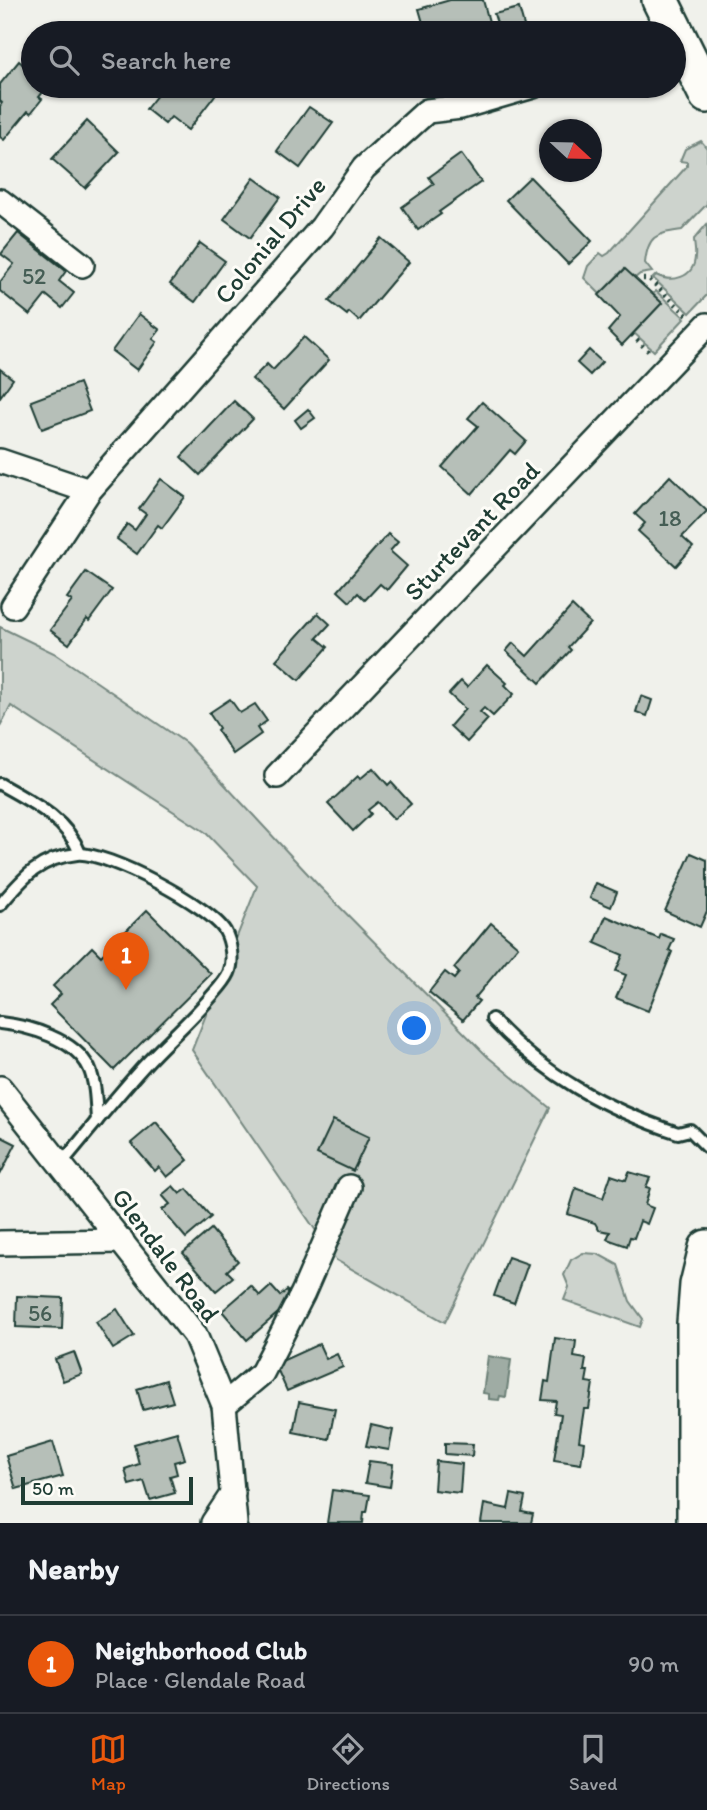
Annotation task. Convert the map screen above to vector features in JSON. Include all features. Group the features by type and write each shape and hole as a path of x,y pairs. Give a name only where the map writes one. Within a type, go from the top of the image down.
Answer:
{"main road":[{"path":"660,0 669,21"},
{"path":"686,56 707,95"},
{"path":"695,1523 695,1323 698,1285 707,1248"}],"street":[{"name":"Colonial Drive","path":"13,606 89,491 322,227 364,168 427,111 461,107 492,98"},
{"path":"0,201 82,265"},
{"name":"Sturtevant Road","path":"277,776 698,322"},
{"path":"0,461 89,491"},
{"name":"Glendale Road","path":"0,1088 195,1335 224,1405 236,1523"},
{"path":"224,1405 262,1373 303,1293 349,1187"},
{"path":"0,1243 122,1241"},
{"path":"213,1523 233,1493"}],"lane":[{"path":"0,784 65,826 80,853"},
{"path":"0,905 42,862 80,853 138,871 210,914 225,931 232,960 221,985 195,1016 144,1067 61,1164"},
{"path":"492,1019 522,1050 606,1105 678,1133 690,1130 707,1147"},
{"path":"0,1023 15,1024 48,1034 62,1041 78,1055 89,1067 97,1121"}],"path":[{"path":"643,279 649,279 698,322"},
{"path":"632,335 654,356"}],"shaded area":[{"path":"701,141 707,148 707,204 682,230 660,235 651,241 645,263 652,272 640,274 635,278 624,269 600,294 584,278 588,266 600,253 604,256 609,253 687,166 687,162 680,161 685,149"},
{"path":"707,224 707,295 690,313 653,278 656,275 669,279 681,277 691,270 695,255 694,239"},
{"path":"656,291 685,318 654,351 634,333 662,303 653,294"},
{"path":"0,627 54,653 186,743 320,887 488,1057 550,1108 445,1322 336,1260 192,1050 257,886 205,832 11,706 0,726"},
{"path":"583,1253 598,1254 618,1265 630,1301 643,1319 640,1327 564,1300 569,1287 564,1275 571,1260"},
{"path":"488,1356 511,1360 506,1397 500,1396 499,1400 489,1399 489,1394 483,1393"}],"building":[{"path":"450,0 483,0 489,21 422,21 419,9"},
{"path":"519,8 523,21 496,21 494,14"},
{"path":"19,61 21,98 42,99 31,113 28,111 4,140 0,137 0,84"},
{"path":"155,98 213,98 188,130 171,117 165,124 146,109"},
{"path":"309,107 333,123 300,168 277,151"},
{"path":"87,121 119,152 85,188 52,159"},
{"path":"461,154 481,182 418,230 402,207 434,184 429,177"},
{"path":"530,177 592,241 568,264 506,200"},
{"path":"254,178 280,197 250,238 224,219"},
{"path":"18,233 66,271 59,281 74,293 62,308 46,295 30,315 0,291 0,282 14,264 1,254"},
{"path":"381,238 409,262 359,321 329,301"},
{"path":"200,243 225,261 195,302 170,284"},
{"path":"625,269 662,303 622,345 608,331 620,317 599,295"},
{"path":"139,314 160,330 153,339 157,342 137,370 112,351"},
{"path":"304,337 329,360 284,409 252,379 267,364 273,370"},
{"path":"589,350 602,362 590,375 577,363"},
{"path":"0,369 13,379 0,397"},
{"path":"79,383 90,411 42,429 31,401"},
{"path":"234,401 253,419 200,475 181,457"},
{"path":"482,402 526,441 515,454 510,450 472,494 442,467 478,426 468,418"},
{"path":"308,409 315,418 301,428 295,420"},
{"path":"670,476 707,511 682,537 693,547 676,566 638,531 645,523 635,514"},
{"path":"161,479 185,497 162,528 158,525 137,554 117,539 127,524 135,530 146,514 139,509"},
{"path":"388,534 398,542 390,551 407,566 387,590 380,584 365,600 358,593 350,602 338,591"},
{"path":"86,572 112,590 69,644 50,630 72,601 67,598"},
{"path":"572,606 590,623 568,647 571,650 540,683 506,651 513,643 527,656"},
{"path":"318,613 330,624 317,638 328,647 299,680 276,660"},
{"path":"487,665 507,683 505,685 514,694 493,716 484,708 480,712 488,719 467,742 450,726 465,709 449,694 461,681 467,687"},
{"path":"641,696 652,700 647,716 636,712"},
{"path":"230,699 240,713 255,704 267,721 257,728 261,734 233,754 209,713"},
{"path":"373,768 388,785 391,782 411,804 394,819 378,802 368,810 371,814 353,831 328,804 358,776 360,779"},
{"path":"691,853 707,860 707,911 700,927 665,911"},
{"path":"596,883 617,892 611,907 590,898"},
{"path":"147,910 211,974 114,1070 50,1005 61,994 53,986 92,947 101,956"},
{"path":"606,916 659,939 661,934 674,939 669,950 672,952 648,1011 616,998 626,975 616,971 623,955 595,943"},
{"path":"491,923 518,946 475,998 479,1001 463,1020 429,992 445,972 454,979 459,973 454,968"},
{"path":"333,1120 369,1137 353,1171 317,1154"},
{"path":"156,1122 188,1160 167,1177 159,1167 155,1171 131,1143"},
{"path":"0,1136 16,1144 0,1175"},
{"path":"629,1172 650,1178 646,1187 650,1188 645,1205 653,1208 647,1224 640,1221 634,1238 630,1237 627,1246 607,1239 610,1232 599,1230 595,1223 568,1214 576,1188 603,1198 611,1175 626,1180"},
{"path":"173,1186 180,1194 187,1189 211,1217 186,1238 162,1210 170,1204 162,1195"},
{"path":"211,1229 238,1261 227,1271 233,1277 216,1291 183,1253"},
{"path":"508,1257 528,1264 514,1303 494,1296"},
{"path":"251,1286 260,1296 271,1286 280,1296 287,1290 294,1299 247,1340 222,1311"},
{"path":"17,1296 63,1298 62,1329 16,1327"},
{"path":"117,1309 134,1336 113,1349 96,1322"},
{"path":"555,1338 576,1341 574,1357 586,1359 586,1382 593,1383 589,1409 584,1409 579,1441 584,1442 581,1464 554,1460 561,1414 554,1413 556,1401 542,1400 545,1381 549,1382"},
{"path":"319,1344 326,1359 337,1354 343,1367 287,1391 275,1364"},
{"path":"74,1352 82,1374 63,1381 55,1359"},
{"path":"166,1380 173,1402 143,1410 137,1389"},
{"path":"299,1402 335,1409 329,1439 293,1432"},
{"path":"371,1425 393,1430 389,1450 366,1446"},
{"path":"177,1432 185,1459 174,1462 177,1474 170,1476 175,1493 150,1500 144,1481 129,1485 125,1469 139,1464 134,1444"},
{"path":"53,1442 63,1476 16,1489 6,1456"},
{"path":"445,1443 473,1444 472,1456 445,1454"},
{"path":"369,1461 393,1464 390,1487 365,1483"},
{"path":"436,1461 462,1464 460,1493 434,1490"},
{"path":"332,1490 370,1495 363,1523 327,1523"},
{"path":"511,1494 525,1497 522,1512 533,1514 531,1523 481,1523 484,1504 508,1509"}],"place":[{"name":"Neighborhood Club","path":"126,990"}]}
